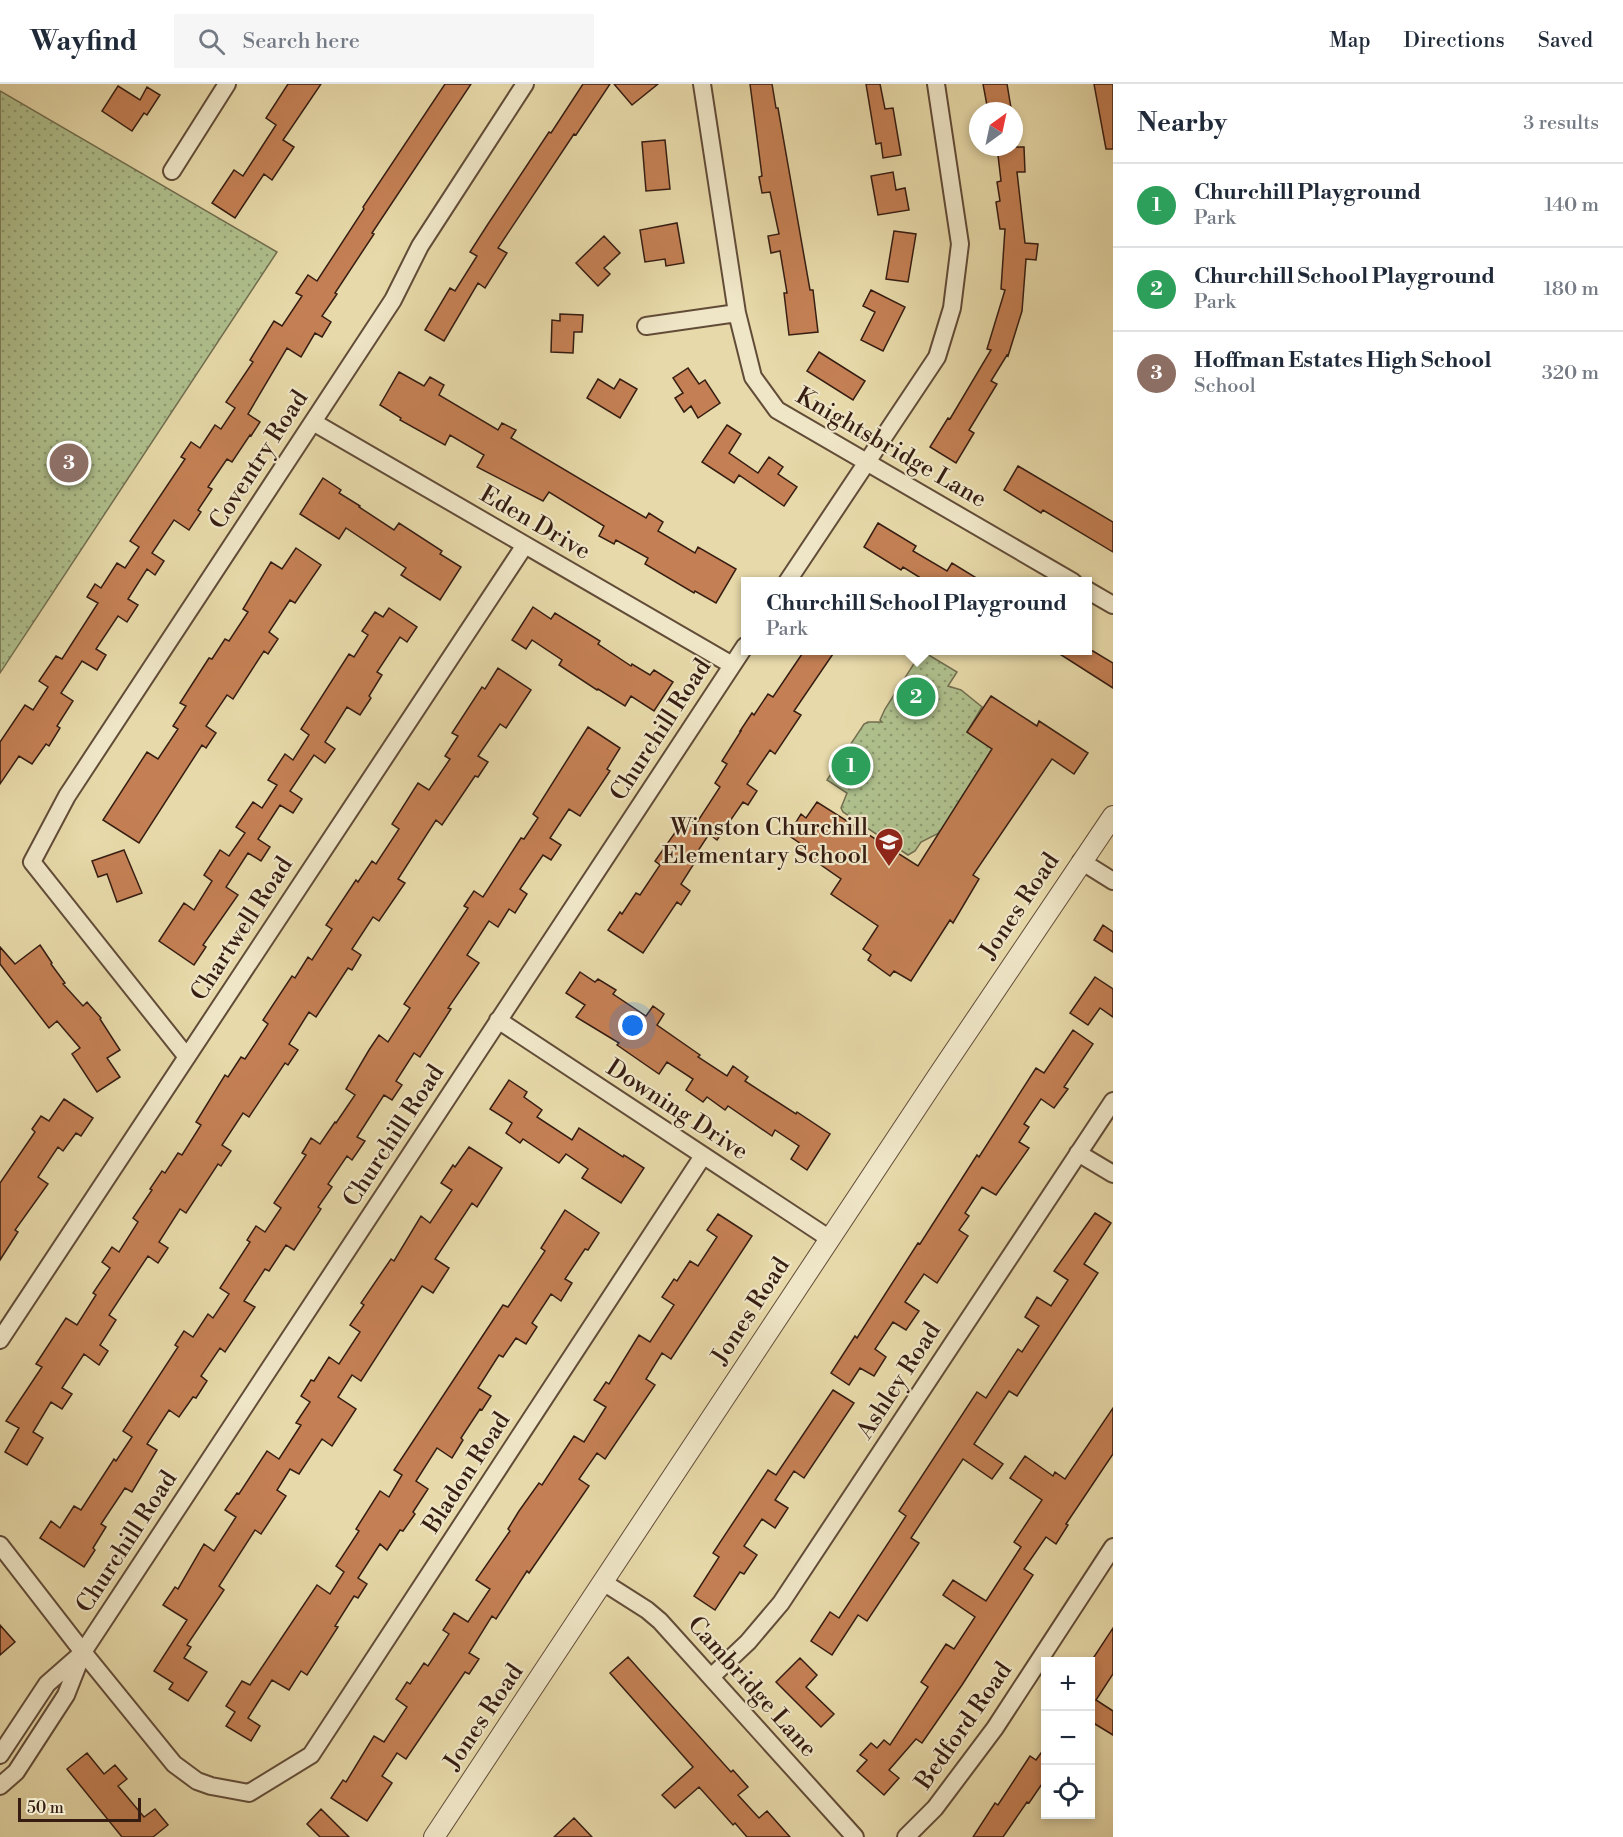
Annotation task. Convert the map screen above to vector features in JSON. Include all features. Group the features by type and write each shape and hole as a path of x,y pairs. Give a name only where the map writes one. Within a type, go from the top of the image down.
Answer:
{"street":[{"path":"172,171 226,84"},
{"name":"Coventry Road","path":"187,1057 32,862 67,796 393,300 420,246 525,84"},
{"name":"Knightsbridge Lane","path":"702,84 737,314 753,377 777,410 1064,577"},
{"path":"790,577 937,357 952,308 960,244 936,84"},
{"path":"646,326 737,314"},
{"name":"Eden Drive","path":"313,422 732,665"},
{"name":"Chartwell Road","path":"0,1340 525,545"},
{"path":"1092,593 1113,605"},
{"name":"Churchill Road","path":"0,1786 16,1772 66,1695 83,1652 741,652"},
{"name":"Jones Road","path":"434,1837 1113,816"},
{"path":"1081,861 1113,881"},
{"name":"Downing Drive","path":"498,1020 830,1239"},
{"name":"Ashley Road","path":"711,1677 748,1642 781,1603 1113,1101"},
{"path":"1078,1152 1113,1174"},
{"name":"Bladon Road","path":"83,1652 180,1769 197,1781 249,1793 311,1755 703,1156"},
{"path":"0,1545 83,1652"},
{"name":"Bedford Road","path":"906,1837 935,1808 995,1728 1113,1547"},
{"name":"Cambridge Lane","path":"603,1581 648,1610 660,1621 855,1837"},
{"name":"Churchill Road","path":"0,1755 47,1684 83,1652"}],"green space":[{"path":"0,91 277,252 0,673"},
{"path":"919,655 929,655 957,672 948,686 961,690 982,707 967,732 992,749 941,832 921,842 915,851 908,855 843,812 841,808 847,793 827,780 864,724 882,722 880,720"}],"building":[{"path":"288,84 321,84 283,140 294,147 272,180 264,174 235,218 212,203 234,170 243,176 276,125 266,118"},
{"path":"445,84 471,84 335,293 337,294 322,316 331,322 322,337 315,333 301,357 287,348 248,414 260,422 251,436 232,462 227,459 208,487 212,489 198,510 201,512 189,530 174,520 152,553 164,561 155,575 147,569 128,599 138,605 127,622 118,616 96,649 106,655 97,670 82,661 61,693 73,701 57,726 60,728 49,746 46,744 32,764 19,756 0,784 0,742 25,705 33,710 48,687 39,681 56,656 62,659 98,603 87,597 95,584 101,588 117,563 125,568 139,547 130,541 185,459 181,457 191,442 200,448 215,425 221,429 235,408 226,402 253,362 250,360 274,321 282,326 302,296 296,293 308,275 317,281"},
{"path":"583,84 610,84 498,248 507,253 485,288 478,283 444,341 425,330 450,288 455,291 477,256 470,252"},
{"path":"614,84 658,84 632,105"},
{"path":"750,84 772,84 810,290 813,290 818,332 789,335 784,293 787,293 780,251 771,253 768,236 779,234 770,192 762,193 759,177 762,176"},
{"path":"866,84 880,84 885,109 893,108 901,155 883,158 881,143 876,144"},
{"path":"983,84 1007,84 1010,102 986,102"},
{"path":"1094,84 1113,84 1113,149 1106,149"},
{"path":"118,86 140,100 147,87 160,95 147,115 144,113 132,131 102,111"},
{"path":"665,140 670,189 646,191 642,142"},
{"path":"1024,147 1025,172 1017,172 1025,243 1038,244 1036,260 1026,259 1022,311 1008,356 991,381 997,384 969,430 974,433 956,463 930,447 948,418 950,419 991,350 987,349 1005,290 1001,289 1005,229 1000,229 996,202 1000,201 997,182 1001,181 998,156 1023,156"},
{"path":"893,172 896,190 905,188 909,210 878,215 871,176"},
{"path":"677,223 684,263 666,266 665,259 645,262 640,230"},
{"path":"894,231 916,234 908,282 886,279"},
{"path":"604,236 620,253 604,268 610,274 598,286 576,263"},
{"path":"871,290 905,307 883,351 861,340 875,312 863,306"},
{"path":"560,314 583,315 582,332 574,332 573,353 551,352 552,320 560,321"},
{"path":"819,352 865,381 853,400 807,371"},
{"path":"688,368 699,384 705,380 720,403 698,418 691,406 684,412 675,398 683,393 673,378"},
{"path":"399,372 424,386 430,377 444,385 439,395 498,430 502,423 516,430 511,438 646,518 649,513 663,522 658,531 695,553 698,547 736,569 716,603 695,591 694,593 645,564 648,558 616,540 614,544 599,536 604,526 549,492 543,501 477,467 484,455 450,435 445,445 400,420 401,418 380,405"},
{"path":"598,379 614,389 620,379 637,389 620,418 587,398"},
{"path":"727,425 741,434 729,453 758,473 769,457 783,467 778,474 797,487 784,506 739,475 734,483 702,462"},
{"path":"1018,466 1113,522 1113,552 1043,510 1041,513 1004,490"},
{"path":"323,478 341,490 339,493 394,530 399,523 442,551 440,554 461,567 440,600 401,575 406,568 346,528 339,539 300,514"},
{"path":"878,523 916,546 913,551 947,571 952,563 975,577 919,577 903,567 901,570 864,547"},
{"path":"296,548 321,565 295,603 290,600 269,632 278,639 268,654 264,651 233,699 227,695 206,726 216,733 206,748 202,745 139,843 103,820 147,752 158,759 178,729 173,726 186,706 180,703 209,658 212,659 225,639 229,641 248,612 243,609 271,562 282,569"},
{"path":"533,607 551,619 555,613 600,641 598,644 631,666 632,664 650,675 654,670 673,682 654,711 631,696 625,706 597,690 559,665 562,660 532,640 526,649 512,640"},
{"path":"389,608 417,627 407,642 400,637 377,672 382,675 360,715 347,707 325,742 335,749 325,763 314,755 290,791 302,799 293,813 280,805 258,839 270,847 261,861 248,853 226,887 238,895 203,945 206,947 194,965 159,941 184,903 194,910 212,881 204,875 220,850 229,856 245,833 236,827 253,802 262,808 277,785 268,780 285,754 293,760 309,735 301,729 349,654 354,657 368,635 362,631 375,612 383,617"},
{"path":"1093,651 1113,663 1113,688 1061,655 1092,655"},
{"path":"801,655 832,655 794,711 801,715 775,754 770,750 747,784 757,791 748,805 743,802 717,840 709,834 692,860 695,862 681,884 690,891 681,905 677,902 643,953 608,930 636,893 640,895 660,865 655,861 686,817 696,824 720,787 715,783 727,764 722,761 740,731 768,694 773,697"},
{"path":"498,668 531,690 506,728 500,724 478,756 488,762 478,777 475,776 442,825 436,820 398,879 405,883 379,921 373,917 352,949 361,955 352,970 348,968 316,1017 309,1012 289,1044 298,1050 288,1065 285,1063 249,1117 243,1113 222,1145 231,1151 221,1166 218,1164 186,1213 180,1209 159,1242 168,1248 158,1263 148,1256 109,1315 116,1320 100,1345 108,1351 99,1365 84,1354 62,1388 72,1394 62,1409 51,1402 33,1432 43,1438 27,1465 5,1452 19,1428 6,1421 42,1367 36,1364 66,1318 77,1325 96,1295 93,1293 110,1268 102,1262 112,1247 119,1252 138,1222 133,1218 152,1190 150,1189 162,1171 165,1173 178,1153 182,1155 201,1125 196,1122 225,1075 228,1077 241,1057 245,1059 268,1024 263,1020 292,976 295,978 308,957 312,960 332,929 326,925 356,880 358,882 372,861 376,864 399,829 392,824 418,783 429,790 450,759 445,756 458,736 452,733 482,687 485,689"},
{"path":"991,696 1037,726 1039,721 1088,753 1074,774 1052,759 973,875 979,879 953,923 950,920 911,981 894,971 890,976 868,960 871,955 863,949 878,926 831,894 841,879 798,849 801,844 788,835 801,814 806,818 817,802 918,866 992,749 967,732"},
{"path":"588,727 620,748 607,769 610,771 580,816 569,809 550,838 561,845 551,860 543,855 520,889 527,894 515,913 509,909 498,927 489,921 467,955 479,963 448,1008 451,1009 420,1057 414,1053 396,1081 402,1085 392,1100 384,1095 357,1137 365,1141 352,1160 347,1156 328,1184 332,1187 318,1207 321,1209 294,1250 286,1245 269,1271 265,1269 244,1301 255,1307 225,1352 220,1348 201,1376 207,1381 196,1398 193,1397 179,1417 169,1410 147,1444 157,1450 132,1492 125,1488 101,1524 106,1527 84,1567 40,1538 51,1521 60,1528 74,1506 81,1510 114,1459 116,1461 132,1437 123,1431 178,1347 175,1345 184,1331 193,1337 208,1314 213,1318 229,1294 220,1288 250,1242 247,1240 256,1226 265,1232 281,1208 274,1203 306,1155 302,1153 311,1138 320,1144 355,1095 346,1089 369,1050 379,1035 388,1042 410,1008 404,1004 468,908 464,906 474,891 483,897 521,838 524,839 538,818 533,814"},
{"path":"124,850 142,893 117,902 107,874 98,877 92,861"},
{"path":"1103,925 1113,932 1113,952 1094,940"},
{"path":"40,945 65,983 63,984 83,1006 87,1002 101,1018 120,1050 107,1058 120,1077 97,1092 72,1054 80,1048 57,1021 49,1028 0,964 0,947 15,964"},
{"path":"580,972 595,982 598,979 616,990 613,994 646,1016 653,1006 664,1014 657,1025 700,1055 698,1057 727,1076 733,1066 748,1077 745,1081 830,1134 807,1170 791,1159 799,1146 775,1130 772,1136 728,1106 725,1110 707,1097 703,1102 686,1090 693,1079 667,1062 659,1074 617,1045 619,1043 576,1017 585,1005 566,993"},
{"path":"1095,977 1113,989 1113,1017 1100,1008 1088,1025 1070,1013"},
{"path":"1073,1030 1093,1044 1064,1087 1068,1089 1054,1108 1041,1099 1024,1124 1029,1127 1019,1142 1029,1148 996,1195 982,1187 965,1213 969,1216 959,1230 968,1236 937,1283 924,1274 905,1302 919,1311 906,1330 893,1322 875,1349 886,1357 874,1376 860,1368 849,1385 831,1373 855,1336 857,1338 918,1243 920,1244 977,1155 979,1157 1036,1068 1044,1073"},
{"path":"509,1080 527,1092 524,1097 542,1110 537,1117 572,1140 579,1128 644,1168 621,1203 582,1178 588,1169 566,1154 559,1163 523,1139 520,1143 506,1133 512,1123 490,1109"},
{"path":"64,1099 93,1118 81,1136 76,1133 63,1151 58,1147 38,1177 48,1184 15,1230 18,1232 0,1260 0,1183 35,1132 32,1129 41,1116 49,1121"},
{"path":"469,1147 502,1168 477,1207 472,1203 435,1259 449,1268 433,1293 422,1286 361,1381 352,1375 338,1397 356,1409 332,1446 322,1439 299,1474 290,1469 277,1490 286,1496 261,1534 255,1530 219,1586 224,1590 187,1645 191,1647 184,1658 207,1672 188,1701 169,1689 173,1683 154,1671 187,1620 163,1605 175,1587 178,1589 204,1544 214,1551 236,1517 225,1510 237,1493 239,1494 267,1451 279,1459 301,1425 296,1423 310,1402 301,1396 311,1380 314,1381 329,1357 339,1364 360,1332 350,1325 364,1305 361,1303 391,1259 394,1261 421,1216 430,1223 452,1190 441,1183"},
{"path":"565,1210 599,1233 565,1279 572,1283 561,1301 551,1294 532,1323 537,1327 526,1344 516,1338 503,1357 499,1355 478,1388 491,1396 461,1438 463,1440 452,1458 437,1448 416,1481 428,1489 413,1512 415,1514 403,1531 400,1530 387,1550 380,1544 358,1578 367,1584 358,1598 354,1596 335,1626 338,1627 307,1675 301,1671 289,1690 272,1680 248,1718 260,1726 251,1741 226,1726 235,1712 226,1706 242,1681 250,1685 317,1585 330,1594 344,1572 336,1566 359,1531 356,1529 380,1491 389,1497 402,1475 394,1470 503,1305 508,1307 545,1251 541,1248"},
{"path":"1095,1213 1111,1223 1084,1264 1098,1273 1017,1396 1009,1391 974,1444 1003,1464 992,1479 963,1459 911,1538 919,1543 867,1621 858,1615 832,1655 811,1641 830,1612 839,1618 906,1516 899,1511 977,1392 986,1398 1018,1349 1022,1352 1039,1326 1025,1317 1037,1297 1051,1306 1068,1280 1054,1271"},
{"path":"718,1214 752,1236 671,1359 662,1353 646,1379 655,1385 605,1459 597,1453 579,1479 589,1486 529,1573 527,1571 496,1619 492,1616 469,1653 479,1659 469,1674 465,1672 406,1759 397,1753 382,1776 392,1783 367,1821 331,1798 343,1780 346,1782 374,1736 384,1742 407,1707 396,1699 407,1682 410,1684 424,1663 428,1666 449,1634 443,1630 454,1613 468,1622 490,1589 476,1580 510,1531 508,1529 519,1511 539,1483 542,1485 574,1436 584,1442 606,1407 594,1400 606,1382 609,1384 639,1335 650,1342 674,1305 662,1297 674,1279 677,1281 690,1261 698,1266 717,1237 707,1230"},
{"path":"833,1390 854,1403 804,1478 794,1471 775,1500 788,1508 775,1528 762,1519 744,1546 757,1555 744,1574 740,1572 715,1610 694,1596 719,1557 713,1553 768,1470 776,1475"},
{"path":"1113,1408 1113,1454 1066,1524 1068,1525 1056,1544 1046,1537 1024,1569 1033,1575 922,1743 916,1739 889,1770 899,1778 884,1795 857,1771 867,1760 860,1755 871,1743 877,1748 884,1740 890,1745 928,1687 921,1682 946,1644 954,1649 975,1617 943,1595 953,1580 986,1601 1021,1547 1014,1542 1042,1500 1010,1478 1025,1456 1053,1476 1055,1472 1065,1479"},
{"path":"0,1625 15,1642 0,1655"},
{"path":"1113,1628 1113,1674 1096,1700 1113,1711 1113,1735 1095,1724 1094,1657"},
{"path":"628,1657 731,1772 733,1770 748,1787 738,1795 759,1818 767,1811 790,1837 747,1837 699,1787 675,1808 662,1795 693,1767 610,1673"},
{"path":"800,1658 817,1675 806,1687 834,1714 821,1727 776,1682"},
{"path":"87,1753 104,1774 115,1765 127,1779 118,1786 144,1817 155,1809 168,1825 153,1837 122,1837 67,1769"},
{"path":"1041,1753 1041,1785 1003,1837 973,1837 995,1803 998,1805 1030,1756 1036,1760"},
{"path":"321,1809 349,1837 320,1837 307,1824"},
{"path":"574,1818 592,1837 554,1837"}],"place":[{"name":"Hoffman Estates High School","path":"69,463"},
{"name":"Churchill School Playground","path":"916,697"},
{"name":"Churchill Playground","path":"851,766"},
{"name":"Winston Churchill Elementary School","path":"889,868"}]}
